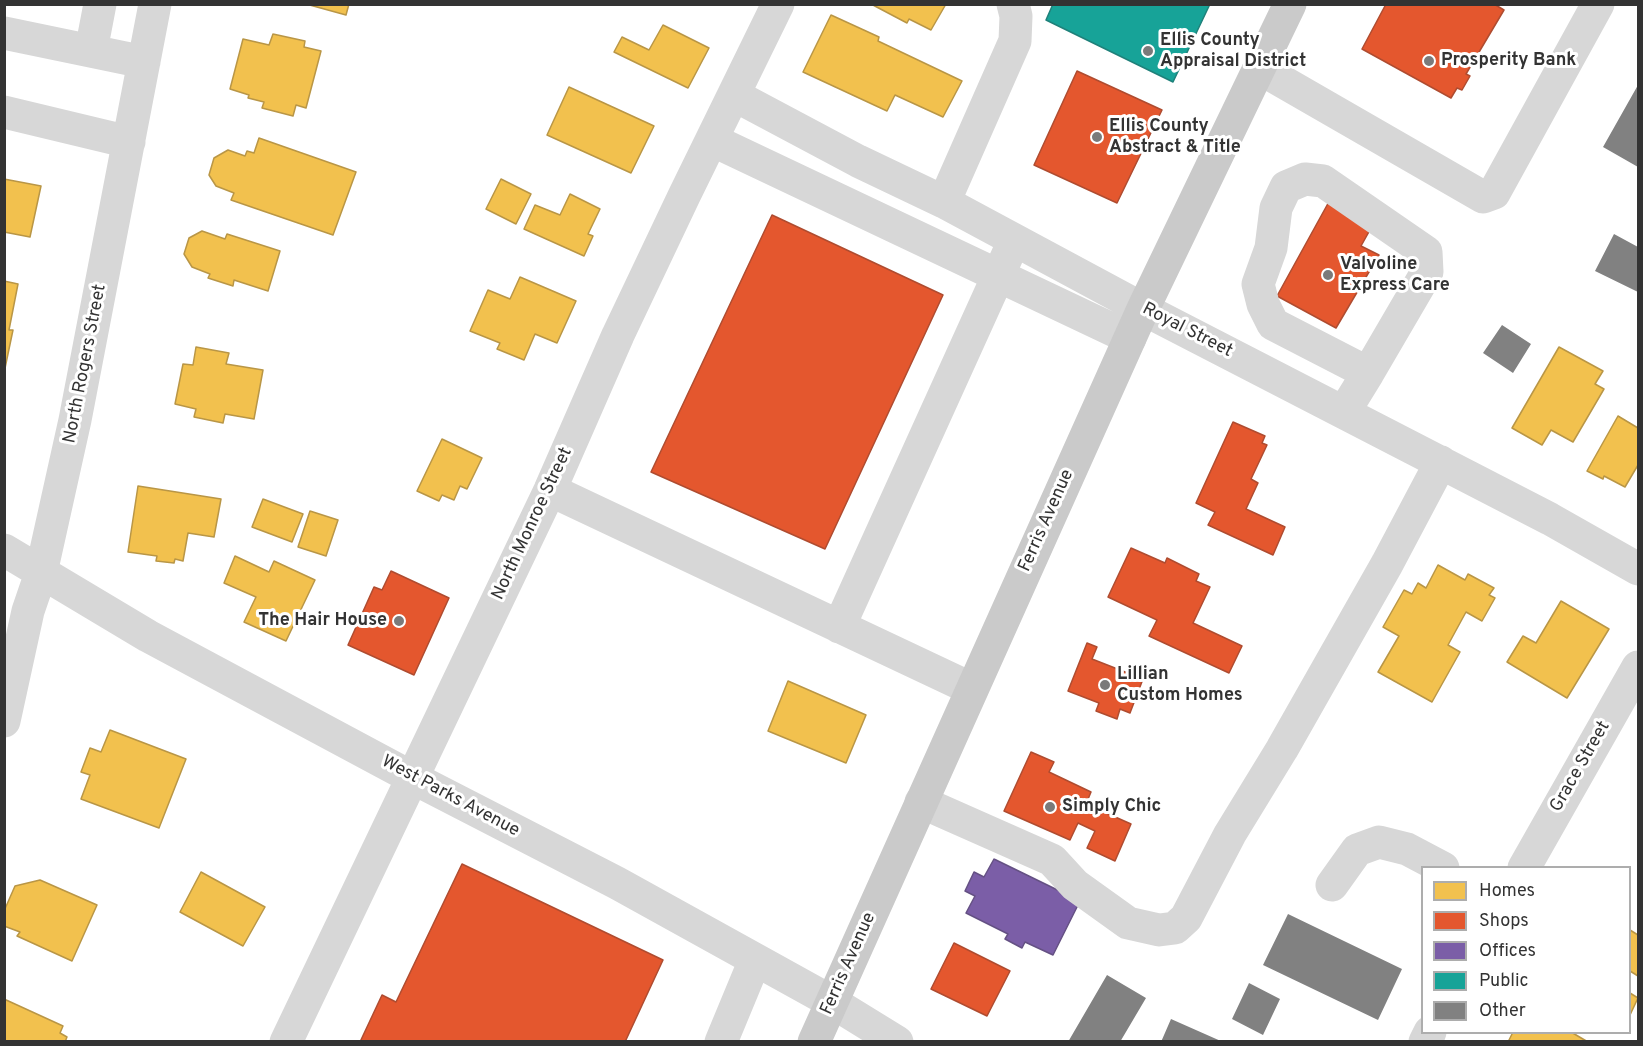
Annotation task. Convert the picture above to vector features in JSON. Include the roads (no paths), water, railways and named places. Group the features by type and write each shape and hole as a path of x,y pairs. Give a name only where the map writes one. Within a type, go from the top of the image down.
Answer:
{"main road":[{"name":"Ferris Avenue","path":"814,1041 1136,323 1290,4"}],"street":[{"path":"91,51 100,4"},
{"name":"North Rogers Street","path":"4,722 28,611 41,573 75,420 155,4"},
{"name":"North Monroe Street","path":"286,1041 550,490 618,335 778,4"},
{"path":"944,202 1015,41 1016,16 1013,4"},
{"path":"1259,68 1483,196 1494,193 1598,4"},
{"path":"4,33 144,62"},
{"name":"Royal Street","path":"734,95 944,202 1014,241 1136,323 1254,366 1550,519 1638,569"},
{"path":"4,112 129,142"},
{"path":"712,140 999,274 1136,323"},
{"path":"1344,412 1368,373 1427,273 1426,252 1323,181 1305,179 1286,187 1276,208 1270,248 1258,284 1263,304 1273,324 1368,373"},
{"path":"839,627 1014,241"},
{"path":"1254,366 1273,324"},
{"path":"921,802 1052,860 1075,885 1128,922 1159,930 1176,928 1186,918 1230,834 1300,718 1388,564 1441,462"},
{"path":"550,490 972,689"},
{"name":"West Parks Avenue","path":"4,550 148,636 413,778 617,883 897,1041"},
{"name":"Grace Street","path":"1525,866 1638,667"},
{"path":"1332,885 1357,850 1379,842 1407,849 1441,866"},
{"path":"721,1041 755,960"}],"place":[{"name":"Ellis County Appraisal District","path":"1148,51"},
{"name":"Prosperity Bank","path":"1429,61"},
{"name":"Ellis County Abstract & Title","path":"1097,137"},
{"name":"Valvoline Express Care","path":"1328,275"},
{"name":"The Hair House","path":"399,621"},
{"name":"Lillian Custom Homes","path":"1105,685"},
{"name":"Simply Chic","path":"1050,807"}]}
